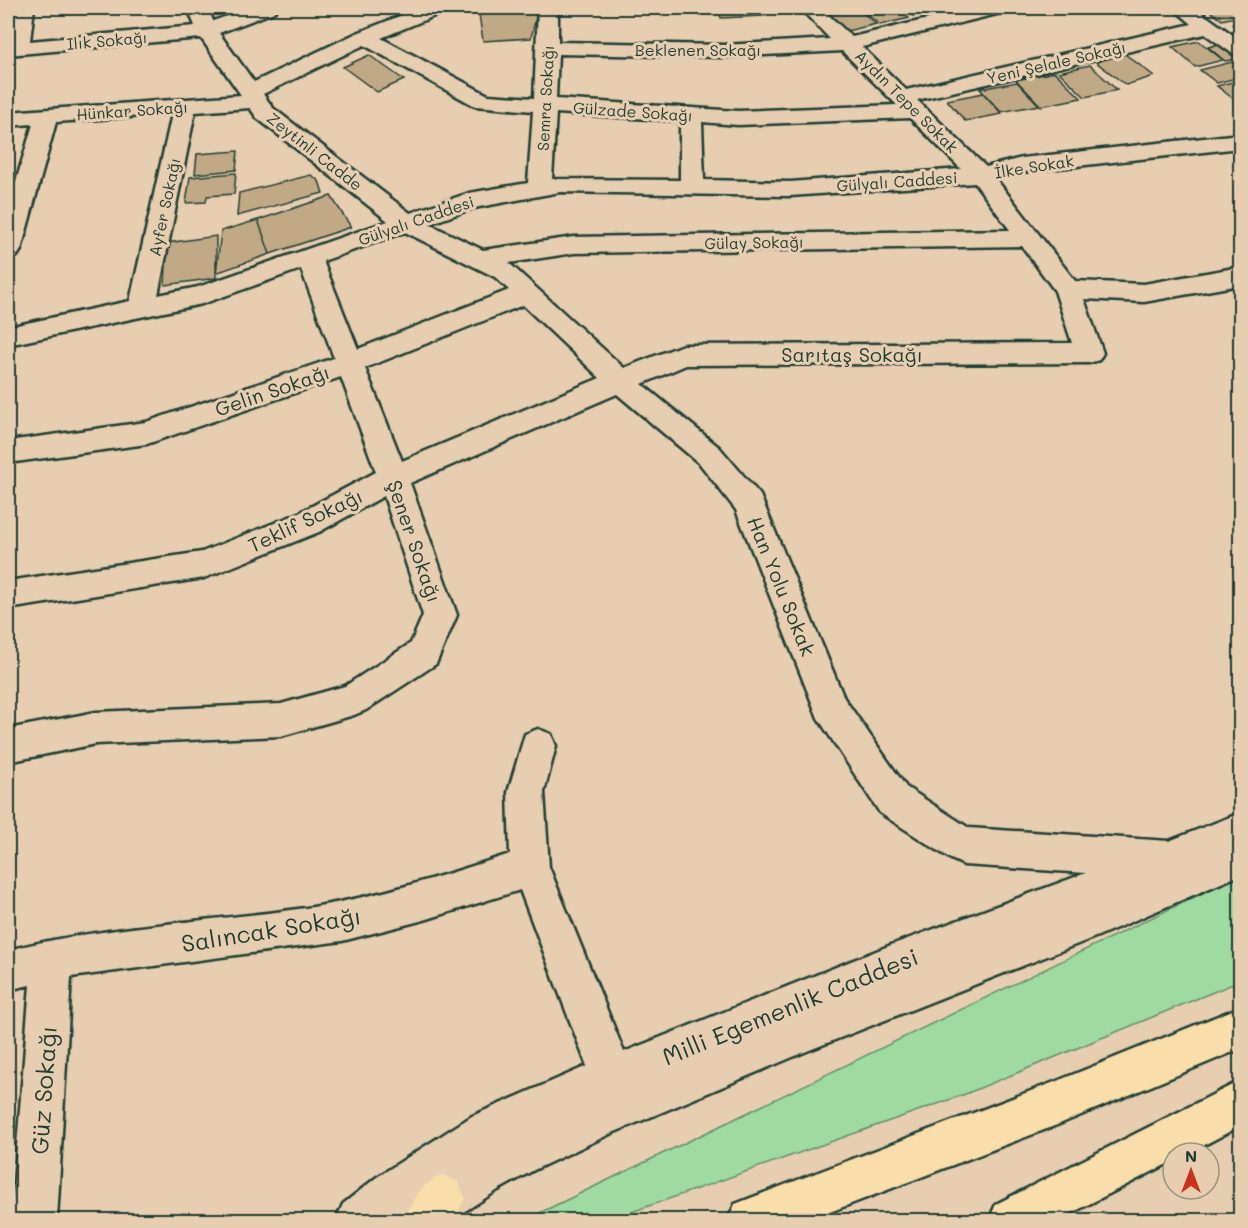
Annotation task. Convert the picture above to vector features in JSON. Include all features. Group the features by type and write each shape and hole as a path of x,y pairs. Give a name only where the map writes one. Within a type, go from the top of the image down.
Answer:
{"highway":[{"path":"751,1221 1240,1028"},
{"path":"1012,1221 1240,1103"}],"street":[{"path":"13,49 24,8"},
{"name":"Zeytinli Cadde","path":"198,8 207,31 265,113 407,223"},
{"name":"Ilık Sokağı","path":"13,49 207,31 267,8"},
{"path":"254,96 364,37 437,8"},
{"name":"Semra Sokağı","path":"540,188 546,104 548,8"},
{"name":"Aydın Tepe Sokak","path":"810,8 911,104 981,175 1067,289 1089,353"},
{"name":"Beklenen Sokağı","path":"548,48 724,51 849,44 998,8"},
{"path":"1183,8 1240,50"},
{"name":"Yeni Şelale Sokağı","path":"911,104 1208,27"},
{"name":"Gülzade Sokağı","path":"364,37 483,101 738,118 911,104"},
{"name":"Hünkar Sokağı","path":"8,119 185,106 254,96"},
{"name":"Ayfer Sokağı","path":"142,308 185,106"},
{"path":"691,115 692,187"},
{"path":"8,250 46,117"},
{"name":"İlke Sokak","path":"981,175 1022,165 1240,141"},
{"name":"İlke Sokak","path":"981,175 1032,181 1240,158"},
{"name":"Gülyalı Caddesi","path":"8,336 202,295 469,201 560,184 790,189 981,175"},
{"name":"Han Yolu Sokak","path":"407,223 504,271 622,383 710,456 749,504 830,707 892,800 964,846 1216,851"},
{"name":"Gülay Sokağı","path":"480,259 574,245 1029,238"},
{"name":"Şener Sokağı","path":"8,746 96,728 281,720 354,699 424,653 440,615 393,477 309,257"},
{"path":"1067,289 1144,293 1240,276"},
{"name":"Gelin Sokağı","path":"8,452 147,433 350,363 527,293"},
{"name":"Sarıtaş Sokağı","path":"622,383 683,355 1089,353"},
{"name":"Teklif Sokağı","path":"8,595 204,565 308,523 393,477 622,383"},
{"path":"538,746 526,792 530,867 613,1077"},
{"name":"Milli Egemenlik Caddesi","path":"359,1221 393,1193 488,1132 552,1102 891,965 1216,851"},
{"name":"Milli Egemenlik Caddesi","path":"427,1213 508,1159 838,1016 1099,915 1216,851"},
{"name":"Salıncak Sokağı","path":"8,970 52,959 316,926 428,900 530,867"},
{"name":"Güz Sokağı","path":"34,1221 52,959"}],"green space":[{"path":"1240,875 1240,981 963,1095 609,1220 525,1220"}],"building":[{"path":"478,8 533,8 536,17 531,38 483,41"},
{"path":"718,8 760,8 763,16 721,18"},
{"path":"857,8 876,24 847,31 829,14"},
{"path":"860,8 897,8 909,18 880,25"},
{"path":"903,8 932,8 935,10 913,16"},
{"path":"1206,8 1236,8 1240,11 1240,16 1222,20"},
{"path":"1199,41 1223,60 1195,67 1172,47"},
{"path":"1219,44 1237,59 1225,61 1208,47"},
{"path":"1125,54 1154,76 1126,85 1096,62"},
{"path":"369,55 404,80 377,92 343,67"},
{"path":"1232,62 1240,69 1240,77 1217,83 1200,70"},
{"path":"1090,65 1117,90 1085,97 1059,72"},
{"path":"1055,72 1081,98 1041,106 1016,80"},
{"path":"1240,80 1240,100 1236,101 1217,86"},
{"path":"1017,82 1039,105 1001,112 980,89"},
{"path":"983,93 1002,114 965,121 947,100"},
{"path":"238,151 236,170 195,174 197,154"},
{"path":"236,173 234,194 207,196 206,202 186,203 190,177"},
{"path":"311,175 319,181 323,193 237,216 239,193"},
{"path":"331,196 351,227 270,254 258,220"},
{"path":"258,220 270,254 216,273 221,231"},
{"path":"216,236 216,278 165,285 167,243"}]}
